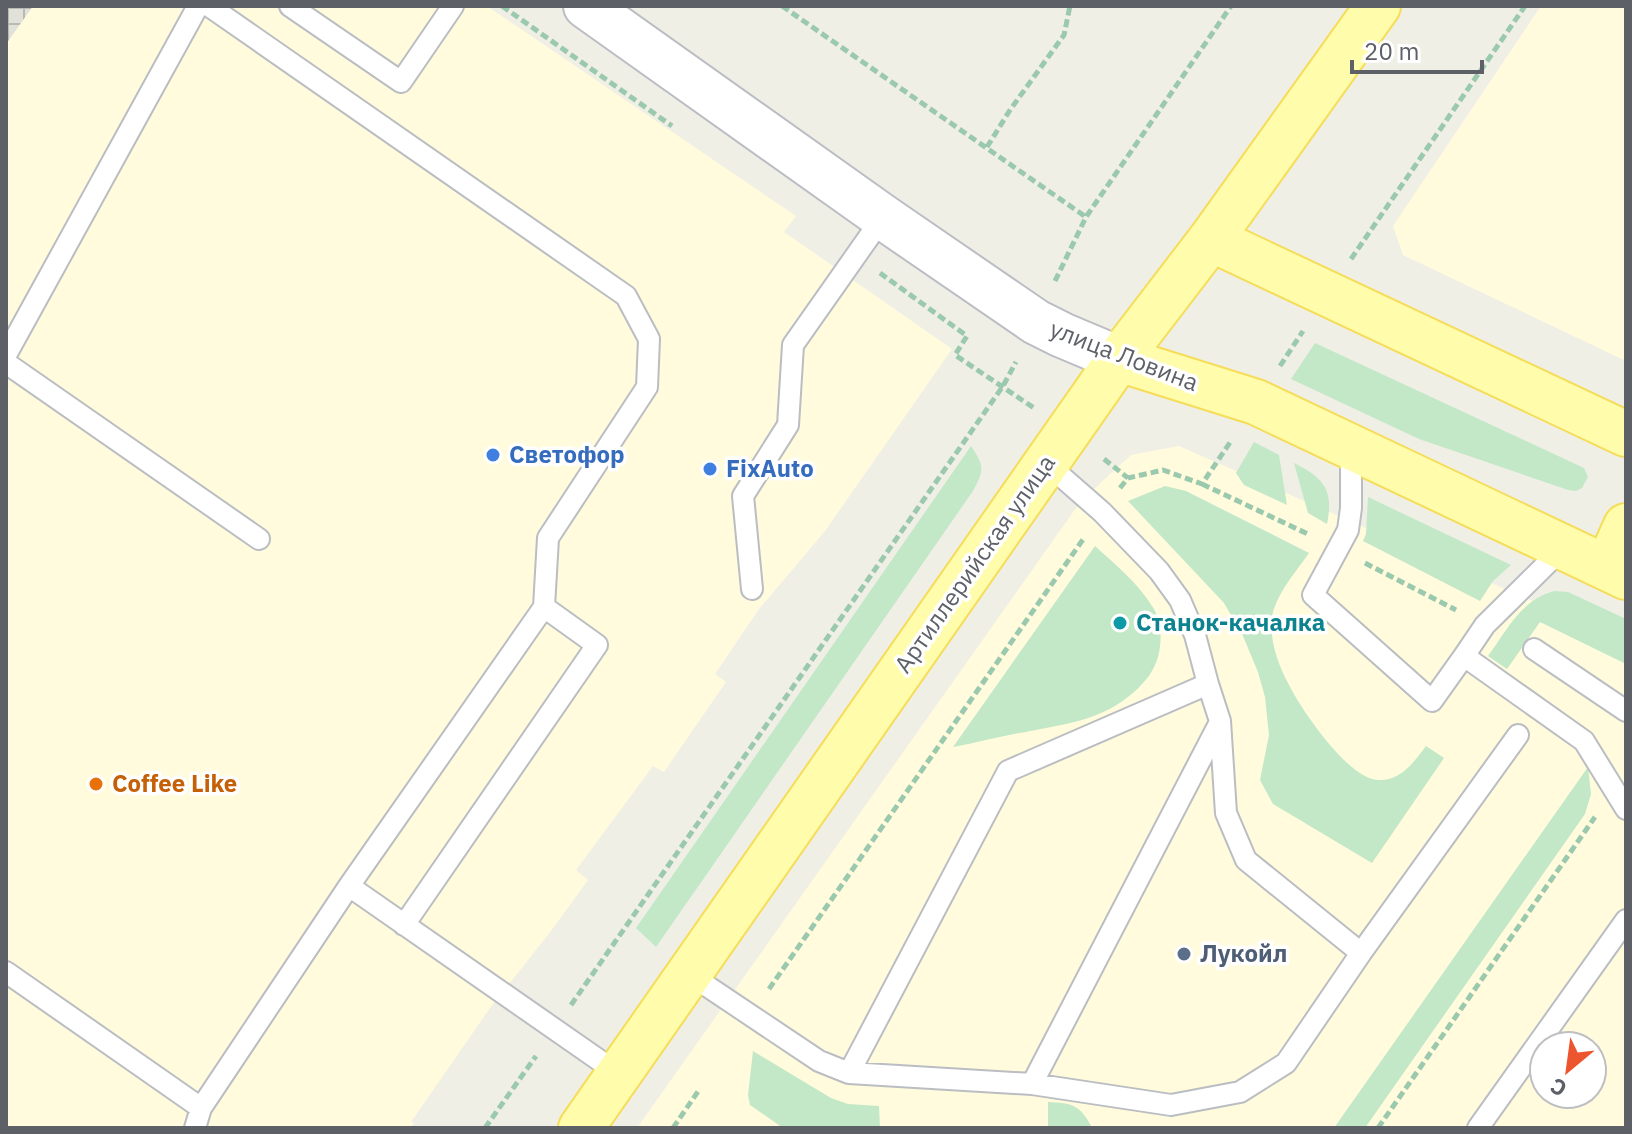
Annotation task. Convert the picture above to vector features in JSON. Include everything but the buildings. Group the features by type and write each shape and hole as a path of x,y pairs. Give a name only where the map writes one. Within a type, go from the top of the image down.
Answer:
{"main road":[{"name":"Артиллерийская улица","path":"581,1128 1119,359 1211,239 1378,6"},
{"path":"1211,239 1626,434"},
{"name":"улица Ловина","path":"1119,359 1256,402 1616,572"},
{"path":"1616,572 1626,526"}],"street":[{"name":"улица Ловина","path":"586,6 1036,322 1119,359"}],"lane":[{"path":"6,355 198,6"},
{"path":"6,972 198,1118 349,886 544,607 548,538 647,387 649,339 626,296 209,6"},
{"path":"290,6 401,82 453,6"},
{"path":"752,589 743,496 788,425 793,345 883,217"},
{"path":"6,363 259,539"},
{"path":"1351,447 1348,530 1313,595 1432,701 1485,625 1564,547"},
{"path":"1046,463 1102,512 1159,571 1180,600 1195,635 1220,721 1226,813 1246,860 1361,953"},
{"path":"404,925 597,645 544,607"},
{"path":"1534,649 1626,711"},
{"path":"1464,656 1584,741 1626,809"},
{"path":"849,1073 1008,771 1208,684"},
{"path":"1032,1084 1220,721"},
{"path":"689,974 819,1061 849,1073 1032,1084 1171,1105 1240,1092 1286,1063 1518,735"},
{"path":"349,886 619,1074"},
{"path":"1478,1128 1626,920"}],"path":[{"path":"502,6 679,131"},
{"path":"782,6 1086,217"},
{"path":"987,147 1064,35 1070,6"},
{"path":"485,1128 1003,386 1086,217 1231,6"},
{"path":"856,256 967,336 955,355 1003,386"},
{"path":"1378,1128 1614,790"},
{"path":"673,1128 699,1090"}],"shaded area":[{"path":"6,6 33,6 6,44"},
{"path":"33,6 487,6 796,216 784,232 952,349 825,531 759,609 715,674 726,682 664,772 653,766 576,870 588,880 490,1008 411,1122 414,1123 410,1128 6,1128 6,44"},
{"path":"1541,6 1626,6 1626,361 1403,255 1393,226"},
{"path":"1179,446 1626,642 1626,1128 637,1128 1081,501 1131,455"}],"green space":[{"path":"1315,343 1584,468 1588,477 1582,488 1568,490 1419,439 1291,379"},
{"path":"1254,442 1279,455 1287,505 1244,485 1236,473"},
{"path":"971,446 981,468 973,491 656,947 636,928"},
{"path":"1294,463 1313,474 1324,486 1329,502 1327,524 1308,513"},
{"path":"1165,486 1186,491 1309,553 1274,608 1271,625 1273,643 1294,694 1326,740 1353,768 1366,777 1386,780 1400,774 1426,746 1444,758 1372,863 1273,804 1260,780 1269,735 1265,697 1243,636 1224,603 1128,501"},
{"path":"1368,497 1511,565 1493,581 1480,601 1363,541"},
{"path":"1095,546 1134,583 1157,614 1160,645 1149,676 1121,702 1094,716 953,747"},
{"path":"1554,591 1568,592 1626,619 1626,664 1540,622 1507,669 1488,656 1532,601"},
{"path":"1588,767 1591,794 1585,814 1365,1128 1334,1128"},
{"path":"753,1051 831,1098 848,1104 879,1106 880,1128 783,1128 750,1105 748,1095"},
{"path":"1048,1102 1075,1107 1084,1114 1092,1128 1048,1128"}],"place":[{"name":"Светофор","path":"493,455"},
{"name":"FixAuto","path":"710,469"},
{"name":"Станок-качалка","path":"1120,623"},
{"name":"Coffee Like","path":"96,784"},
{"name":"Лукойл","path":"1184,954"}]}
